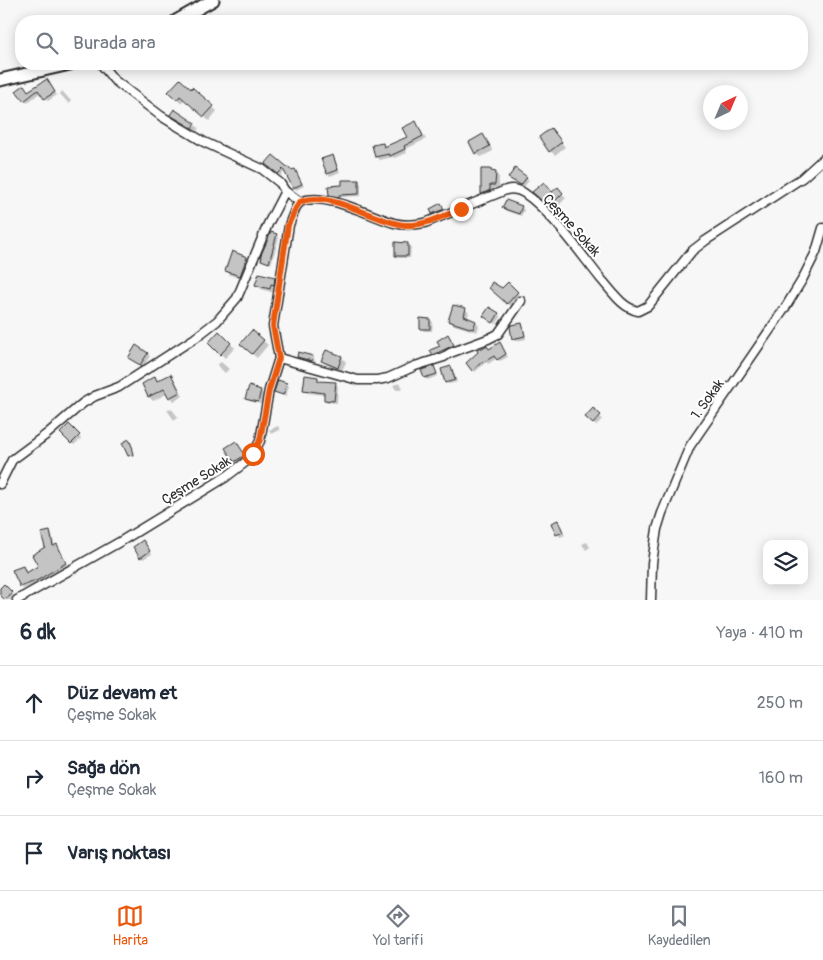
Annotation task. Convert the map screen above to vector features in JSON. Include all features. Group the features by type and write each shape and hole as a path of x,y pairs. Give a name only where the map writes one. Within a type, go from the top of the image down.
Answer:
{"street":[{"path":"187,15 213,0"},
{"path":"0,80 44,70"},
{"path":"106,70 114,80 161,116 204,142 262,169 280,183 285,191 300,202"},
{"name":"Çeşme Sokak","path":"17,600 123,540 242,466 253,454 260,440 269,390 279,358 273,326 288,225 300,202 318,200 346,205 393,223 412,225 425,223 506,190 517,190 528,196 547,213 614,294 629,308 638,311 648,306 692,251 802,178 823,159"},
{"path":"0,484 7,466 12,460 84,403 95,396 119,387 194,338 216,321 237,298 285,191"},
{"name":"1. Sokak","path":"651,600 652,563 657,530 662,513 690,446 785,308 816,252 823,228"},
{"path":"279,358 358,380 388,378 498,334 521,301"}],"building":[{"path":"47,79 55,92 44,99 38,90 24,101 16,91 24,85 28,91"},
{"path":"180,79 214,106 204,117 180,96 177,100 168,92"},
{"path":"174,109 195,123 192,128 170,115"},
{"path":"416,121 423,136 404,146 405,149 390,156 389,154 375,157 372,145 383,143 384,147 407,137 402,128"},
{"path":"551,128 562,142 549,152 539,137"},
{"path":"483,134 490,146 475,154 469,142"},
{"path":"273,155 291,170 295,169 302,184 293,188 283,169 278,174 265,164"},
{"path":"333,155 338,170 327,174 321,159"},
{"path":"515,168 527,177 521,185 508,178"},
{"path":"481,169 491,169 491,171 496,172 495,185 490,185 490,190 482,194 481,194"},
{"path":"342,180 359,180 359,194 339,195 339,197 329,195 328,186 342,185"},
{"path":"544,182 552,192 558,187 563,193 549,207 532,192"},
{"path":"506,200 522,206 519,214 502,208"},
{"path":"441,203 444,209 432,214 430,209"},
{"path":"271,232 277,234 269,263 261,260 262,257 260,257"},
{"path":"395,242 408,243 408,256 395,256"},
{"path":"232,251 247,257 240,276 225,271"},
{"path":"259,273 275,277 274,285 271,284 270,289 255,285"},
{"path":"492,282 502,288 508,282 518,292 507,304 489,288"},
{"path":"453,305 466,308 464,316 476,321 473,329 448,321"},
{"path":"489,307 499,313 493,323 483,316"},
{"path":"420,318 430,319 430,329 420,329"},
{"path":"522,323 525,336 512,339 511,325"},
{"path":"252,330 264,340 252,354 240,344"},
{"path":"219,331 231,343 220,355 208,343"},
{"path":"448,334 454,345 433,355 430,350 440,346 437,341"},
{"path":"500,342 506,354 497,360 494,356 483,361 472,371 466,363 478,352 477,350 487,346 489,349"},
{"path":"136,345 148,353 140,365 128,358"},
{"path":"326,350 342,356 338,368 321,361"},
{"path":"298,352 313,356 312,361 297,357"},
{"path":"434,366 437,374 424,378 421,370"},
{"path":"451,366 455,380 445,383 441,369"},
{"path":"171,374 180,392 169,398 164,389 148,397 142,384 155,376 157,381"},
{"path":"305,375 318,377 318,381 336,382 334,401 324,400 324,393 303,390"},
{"path":"278,380 287,383 283,395 274,392"},
{"path":"249,386 261,390 258,402 245,399"},
{"path":"593,408 601,415 593,424 585,417"},
{"path":"69,424 80,435 71,444 60,433"},
{"path":"129,439 133,455 128,456 122,443"},
{"path":"236,441 245,455 234,462 225,448"},
{"path":"558,520 563,532 556,535 551,523"},
{"path":"50,531 53,546 57,544 66,563 38,580 20,587 12,570 23,566 26,573 38,566 32,555 45,547 41,533"},
{"path":"143,540 150,551 140,558 133,547"},
{"path":"4,584 13,593 5,600 0,595 0,588"}],"route":[{"path":"253,454 260,440 269,390 279,358 273,326 282,277 288,225 300,202 304,200 318,200 346,205 402,225 425,223 461,209"}]}
